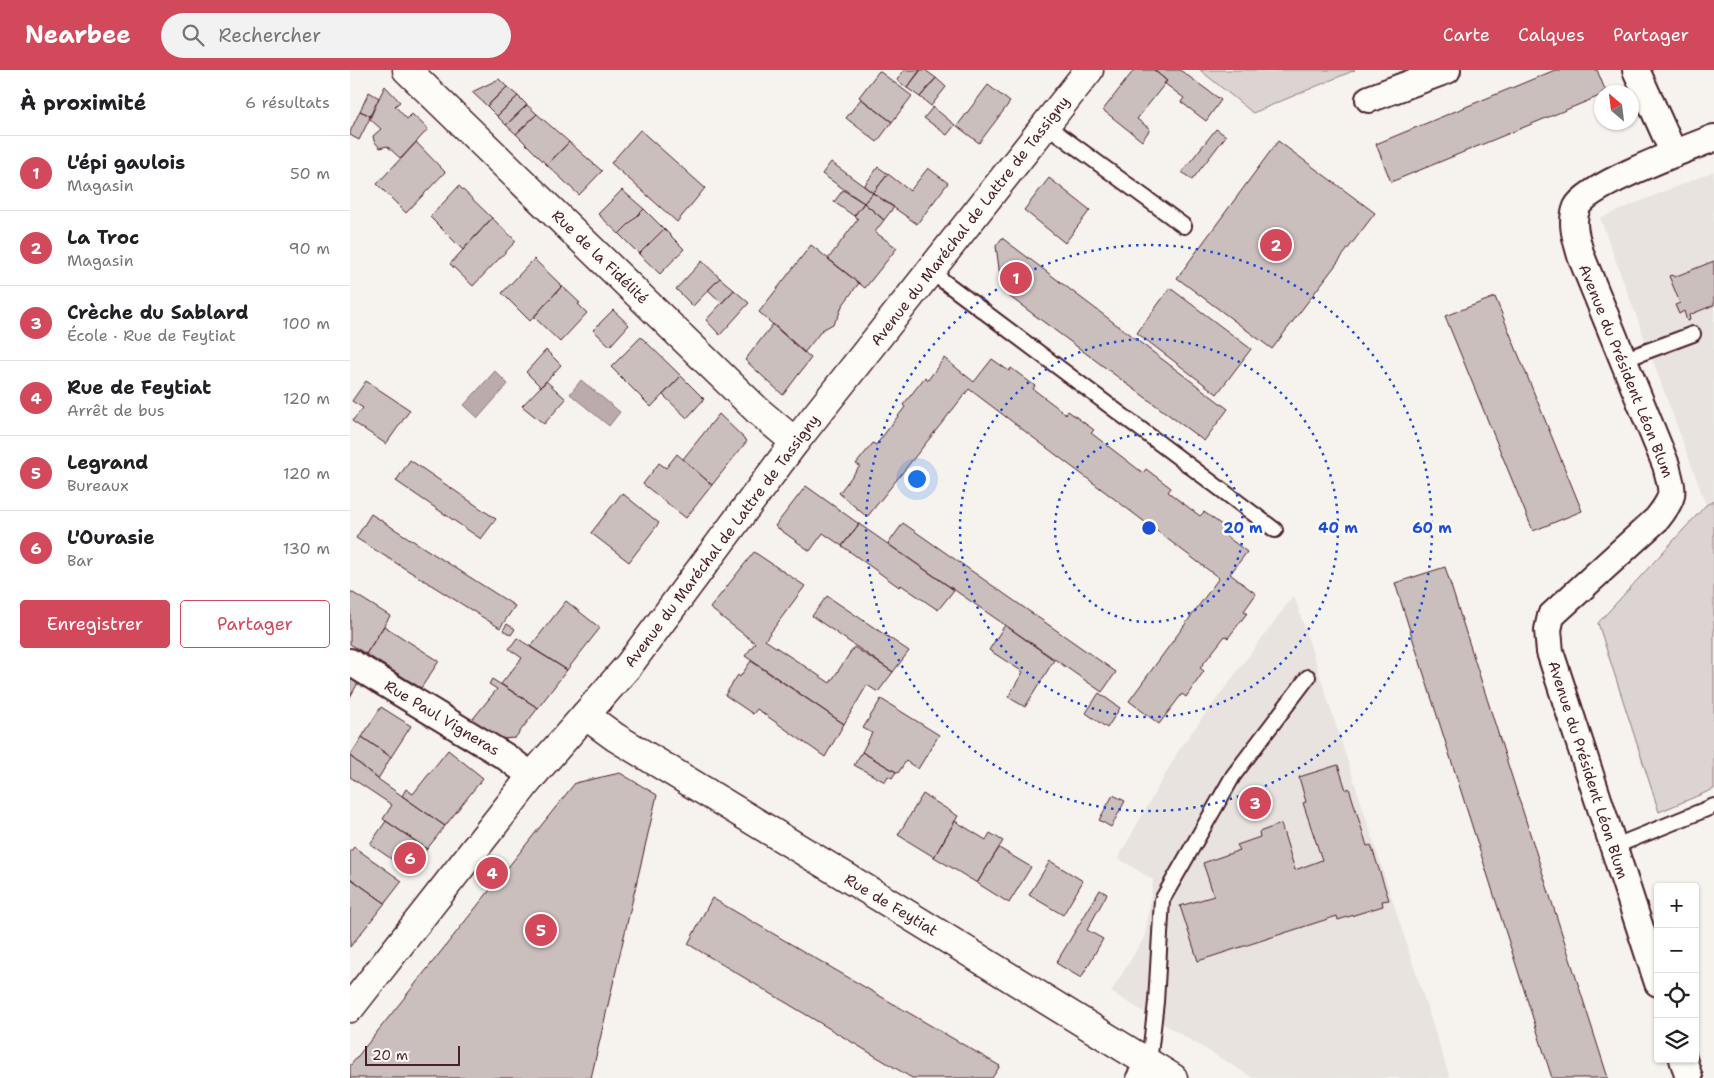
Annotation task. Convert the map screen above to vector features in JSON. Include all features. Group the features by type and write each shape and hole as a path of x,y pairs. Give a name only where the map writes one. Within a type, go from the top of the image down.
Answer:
{"main road":[{"name":"Rue de la Fidélité","path":"407,70 757,410 795,442"},
{"name":"Avenue du Maréchal de Lattre de Tassigny","path":"350,1008 532,776 629,665 795,442 1090,70"},
{"name":"Rue de Feytiat","path":"585,715 615,737 882,898 1144,1071 1173,1078"}],"street":[{"path":"1369,99 1447,70"},
{"path":"1636,70 1674,154"},
{"name":"Avenue du Président Léon Blum","path":"1655,973 1550,652 1548,630 1551,616 1657,519 1666,508 1673,492 1666,465 1581,256 1573,227 1577,207 1587,196 1601,187 1714,138"},
{"name":"Rue Paul Vigneras","path":"350,662 506,757 532,776"},
{"path":"1684,1063 1689,1078"}],"lane":[{"path":"1046,125 1184,226"},
{"path":"930,271 1275,530"},
{"path":"1623,360 1693,334"},
{"path":"1144,1071 1156,1002 1162,900 1234,776 1308,677"},
{"path":"1613,847 1714,806"}],"shaded area":[{"path":"1200,70 1355,70 1253,113"},
{"path":"1714,171 1714,501 1706,505 1600,218"},
{"path":"495,371 508,384 478,418 464,405"},
{"path":"581,380 620,412 609,426 570,394"},
{"path":"1714,501 1714,789 1659,812 1598,623 1706,505"},
{"path":"1294,595 1450,1078 1253,1078 1111,992 1145,936 1153,880 1118,858 1180,748"}],"building":[{"path":"904,70 920,70 907,88 897,80"},
{"path":"921,70 925,70 936,78 920,97 907,88"},
{"path":"1134,70 1154,70 1167,81 1137,119 1150,129 1142,141 1103,110"},
{"path":"1154,70 1180,70 1221,100 1206,121 1181,102 1184,98 1164,83 1167,81"},
{"path":"1555,70 1597,70 1603,85 1594,85 1594,98 1391,182 1376,144"},
{"path":"879,71 912,96 892,122 859,97"},
{"path":"936,78 946,87 931,106 920,97"},
{"path":"499,79 507,87 487,106 472,92"},
{"path":"988,85 1010,102 979,143 957,126"},
{"path":"385,86 400,102 395,106 407,119 412,114 428,129 401,159 387,146 380,148 374,141 373,136 381,129 369,118"},
{"path":"507,87 518,96 497,116 487,106"},
{"path":"369,92 379,98 371,116 360,111"},
{"path":"518,96 527,105 506,125 497,116"},
{"path":"861,99 892,122 877,142 846,118"},
{"path":"527,105 537,114 516,134 506,125"},
{"path":"933,107 955,125 947,135 924,118"},
{"path":"360,111 371,116 359,140 350,135 350,132"},
{"path":"537,114 569,142 547,165 516,134"},
{"path":"1216,129 1226,136 1192,180 1182,172"},
{"path":"640,130 705,188 677,222 611,163"},
{"path":"1278,141 1375,213 1272,349 1177,278"},
{"path":"416,142 445,172 406,213 377,184"},
{"path":"569,142 602,171 579,195 547,165"},
{"path":"831,162 873,193 864,203 822,174"},
{"path":"878,167 888,174 873,193 864,186"},
{"path":"928,168 948,183 917,224 873,193 888,174 910,191"},
{"path":"1049,178 1090,210 1065,243 1024,210"},
{"path":"459,186 492,218 463,250 430,217"},
{"path":"622,190 644,209 619,234 598,214"},
{"path":"843,190 864,203 854,216 834,202"},
{"path":"873,193 894,207 884,220 864,203"},
{"path":"864,203 884,220 875,232 897,248 865,288 828,259 858,219 854,216"},
{"path":"644,209 664,229 639,254 619,234"},
{"path":"492,218 516,241 473,286 450,264"},
{"path":"664,229 684,249 660,274 639,254"},
{"path":"1002,238 1228,409 1204,441 1002,291 996,246"},
{"path":"811,245 859,283 842,306 833,324 822,330 804,353 759,312"},
{"path":"534,259 562,286 530,321 502,293"},
{"path":"702,261 720,278 693,306 676,289"},
{"path":"1714,261 1714,305 1689,315 1690,320 1687,321 1684,311 1679,314 1675,305 1680,303 1669,276 1672,275 1674,277"},
{"path":"720,278 734,290 722,303 708,290"},
{"path":"562,286 580,303 578,304 587,313 560,342 534,317"},
{"path":"1170,288 1251,349 1217,394 1137,333"},
{"path":"734,290 749,303 720,335 706,320"},
{"path":"1495,297 1582,511 1533,531 1445,316"},
{"path":"613,310 629,325 610,346 593,330"},
{"path":"773,324 811,358 783,395 745,360"},
{"path":"641,337 681,376 651,407 611,367"},
{"path":"546,350 561,365 541,387 526,372"},
{"path":"944,358 974,382 992,359 1009,371 1011,368 1035,386 1033,389 1066,414 1068,411 1094,430 1091,433 1143,473 1146,469 1171,488 1168,492 1200,516 1204,512 1230,531 1226,536 1247,552 1230,574 1256,594 1244,611 1247,613 1228,638 1225,636 1200,668 1204,671 1186,697 1182,694 1159,724 1129,701 1219,578 969,389 867,517 839,493 860,466 856,464 873,443 876,445 905,407 903,405 925,377 928,380"},
{"path":"681,376 704,399 687,418 663,395"},
{"path":"366,381 410,410 386,444 352,421 363,408 352,401"},
{"path":"546,381 566,399 544,424 522,406"},
{"path":"719,414 747,441 712,485 683,459"},
{"path":"677,454 712,485 686,518 643,484 659,463 666,468"},
{"path":"410,460 496,519 481,539 396,481"},
{"path":"806,486 859,524 842,546 823,533 810,551 775,526"},
{"path":"622,493 659,523 629,562 591,533"},
{"path":"371,514 515,606 500,628 356,538"},
{"path":"903,523 1116,672 1102,692 888,544"},
{"path":"859,524 954,590 938,610 901,585 899,587 842,546"},
{"path":"754,552 805,586 765,640 830,683 854,647 893,672 878,692 867,685 844,724 745,656 755,643 710,608"},
{"path":"1445,567 1608,1078 1552,1078 1395,583"},
{"path":"350,591 390,616 366,654 350,644"},
{"path":"827,596 909,651 893,672 812,616"},
{"path":"566,601 600,628 567,670 530,647"},
{"path":"507,624 515,629 511,635 503,630"},
{"path":"1005,625 1054,660 1025,707 1008,697 1023,672 989,650"},
{"path":"384,626 439,661 421,688 366,654"},
{"path":"517,638 567,670 538,708 501,684 522,658 509,649"},
{"path":"751,661 844,724 825,757 757,709 753,714 725,695 738,675 740,677"},
{"path":"350,678 358,683 350,697"},
{"path":"492,679 538,708 515,738 501,739 472,720 497,689 489,684"},
{"path":"1099,693 1120,708 1107,728 1086,713"},
{"path":"881,699 939,735 918,769 906,761 898,773 862,752 872,733 863,728"},
{"path":"381,707 411,726 391,757 362,737"},
{"path":"362,737 391,757 378,779 350,756"},
{"path":"448,750 483,778 445,826 402,796 406,789 413,794"},
{"path":"862,752 896,772 892,778 888,776 885,782 854,765"},
{"path":"350,756 378,779 445,826 427,849 383,819 392,805 350,777"},
{"path":"1338,765 1346,790 1349,788 1367,846 1371,845 1389,900 1382,901 1383,906 1338,920 1337,916 1198,961 1180,906 1214,896 1203,863 1240,850 1237,845 1260,837 1259,832 1281,824 1295,870 1322,860 1303,803 1306,802 1299,777"},
{"path":"620,773 657,795 591,1078 350,1078 350,1066 575,783"},
{"path":"923,794 958,816 934,857 898,835"},
{"path":"1113,795 1125,801 1111,827 1099,820"},
{"path":"386,821 427,849 410,872 370,844"},
{"path":"955,821 986,840 990,833 1003,841 977,883 934,857"},
{"path":"354,847 402,881 385,903 350,878 350,852"},
{"path":"999,848 1031,867 1009,903 977,883"},
{"path":"1050,861 1083,881 1063,915 1029,895"},
{"path":"350,878 385,903 350,947"},
{"path":"1100,890 1107,894 1087,930 1103,939 1081,978 1056,963"},
{"path":"712,898 1000,1066 992,1078 912,1078 688,944"}],"place":[{"name":"La Troc","path":"1276,245"},
{"name":"L'épi gaulois","path":"1016,278"},
{"name":"Crèche du Sablard","path":"1255,803"},
{"name":"L'Ourasie","path":"410,858"},
{"name":"Rue de Feytiat","path":"492,873"},
{"name":"Legrand","path":"541,930"}]}
